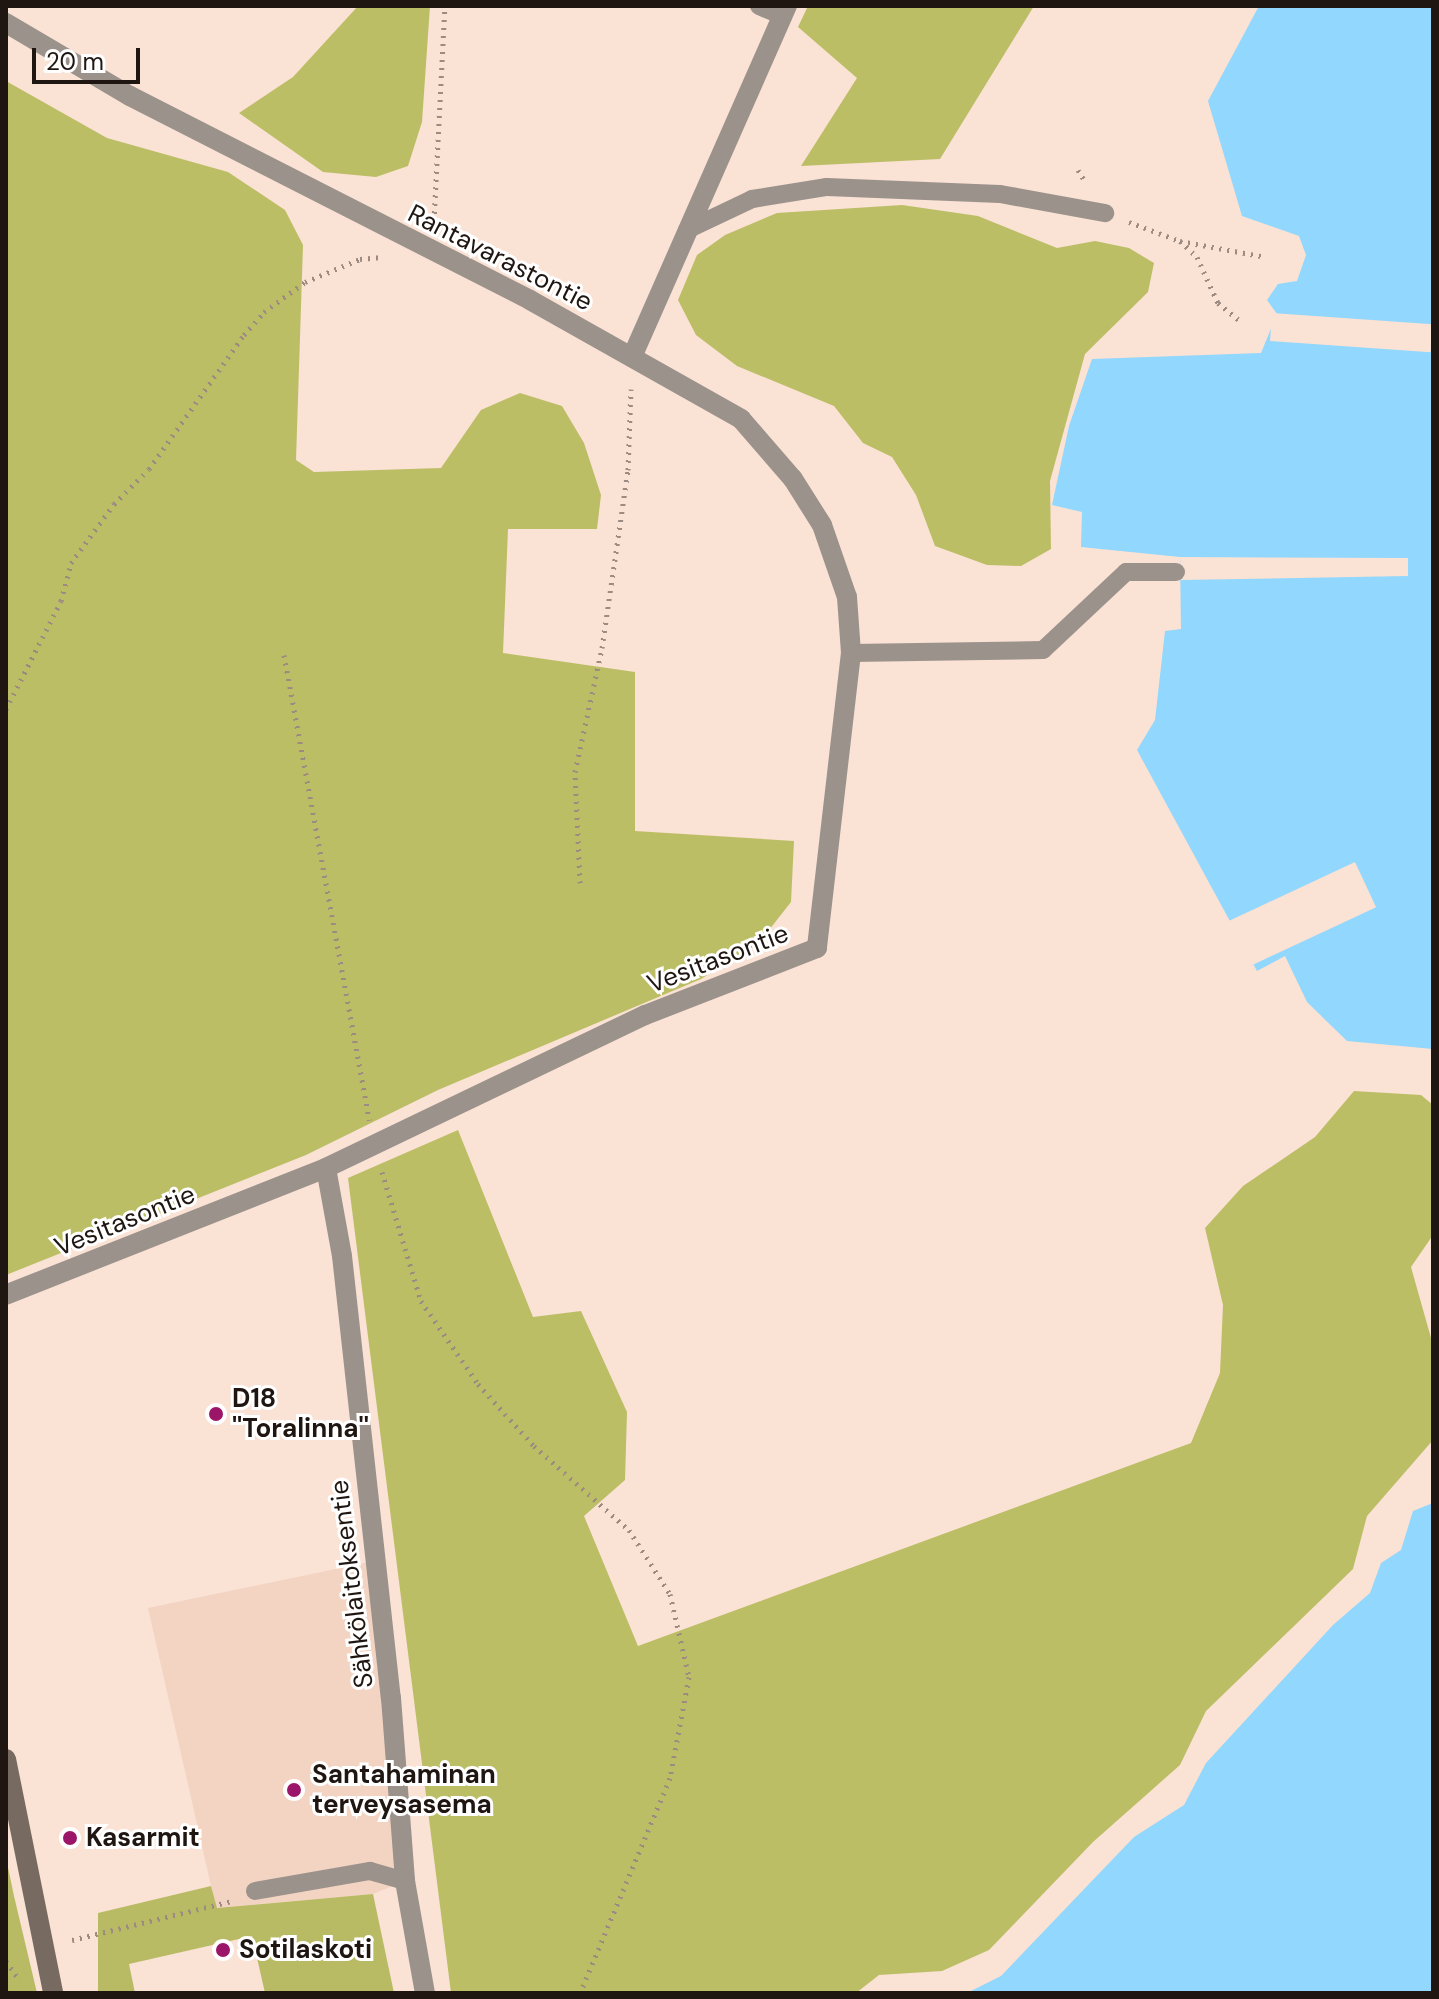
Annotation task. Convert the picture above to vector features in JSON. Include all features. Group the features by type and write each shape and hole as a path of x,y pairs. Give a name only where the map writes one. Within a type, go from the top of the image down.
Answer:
{"main road":[{"path":"6,1759 53,1993"}],"street":[{"path":"632,357 784,11"},
{"name":"Rantavarastontie","path":"6,23 143,104 632,357"},
{"name":"Vesitasontie","path":"6,1295 326,1168 373,1142 645,1015 817,948 851,653 847,597 822,525 793,479 741,419 632,357"},
{"name":"Sähkölaitoksentie","path":"326,1168 342,1256 391,1698 405,1881 425,1993"}],"lane":[{"path":"759,6 784,11"},
{"path":"687,230 752,199 827,187 1000,194 1105,213"},
{"path":"851,653 1043,650 1126,572 1176,572"},
{"path":"255,1891 370,1871 405,1881"}],"path":[{"path":"6,709 61,601 71,563 114,504 149,469 264,312 305,282 360,259 432,252 445,6"},
{"path":"1078,170 1105,213 1180,241 1266,257"},
{"path":"1180,241 1197,257 1218,303 1239,320"},
{"path":"580,883 575,772 602,648 628,470 632,357"},
{"path":"284,655 373,1142 421,1301 478,1384 534,1446 629,1530 670,1594 689,1677 670,1778 580,1993"},
{"path":"72,1940 216,1908"},
{"path":"6,1961 24,1993"}],"shaded area":[{"path":"358,6 430,6 422,122 408,166 376,177 323,172 239,113 293,77"},
{"path":"808,6 1034,6 940,159 801,166 857,78 798,27"},
{"path":"6,81 107,138 228,172 285,210 303,245 296,460 314,472 441,468 481,410 520,393 562,406 584,443 601,495 597,529 508,529 503,653 635,672 635,831 794,841 791,902 758,944 701,979 438,1090 306,1155 6,1275"},
{"path":"902,205 978,216 1057,248 1095,241 1129,248 1154,263 1148,292 1085,354 1050,481 1051,549 1021,566 987,565 935,546 916,495 892,457 863,443 834,406 737,366 696,335 678,300 697,255 725,235 777,213"},
{"path":"1354,1091 1421,1095 1433,1105 1433,1235 1411,1267 1433,1345 1433,1440 1367,1516 1353,1569 1206,1711 1180,1765 1093,1842 989,1950 942,1971 879,1975 856,1993 451,1993 348,1178 458,1130 533,1317 581,1311 627,1412 625,1480 584,1516 638,1646 1191,1443 1220,1373 1223,1305 1205,1228 1243,1186 1315,1137"},
{"name":"Santahaminan terveysasema","path":"374,1561 405,1881 373,1894 216,1908 148,1608"}],"green space":[{"path":"6,1858 14,1896 37,1993 6,1993"},
{"path":"211,1886 217,1908 373,1894 394,1993 265,1993 252,1936 129,1964 135,1993 98,1993 98,1913"}],"water":[{"path":"1259,6 1433,6 1433,1049 1347,1041 1307,1002 1285,956 1257,971 1137,750 1155,720 1165,631 1181,629 1180,557 1081,547 1082,512 1052,505 1069,426 1092,359 1261,353 1277,314 1267,300 1278,284 1297,281 1306,255 1299,236 1242,216 1208,101"},
{"path":"1433,1503 1433,1993 967,1993 1001,1976 1134,1837 1184,1805 1206,1763 1333,1625 1370,1593 1381,1563 1401,1550 1413,1511"}],"pier":[{"path":"1272,313 1433,324 1431,352 1270,341"},
{"path":"1180,557 1408,558 1408,576 1181,580"},
{"path":"1355,862 1376,907 1247,968 1225,922"}],"place":[{"name":"D18 ''Toralinna''","path":"216,1414"},
{"name":"Santahaminan terveysasema","path":"294,1790"},
{"name":"Kasarmit","path":"70,1838"},
{"name":"Sotilaskoti","path":"223,1950"}]}
